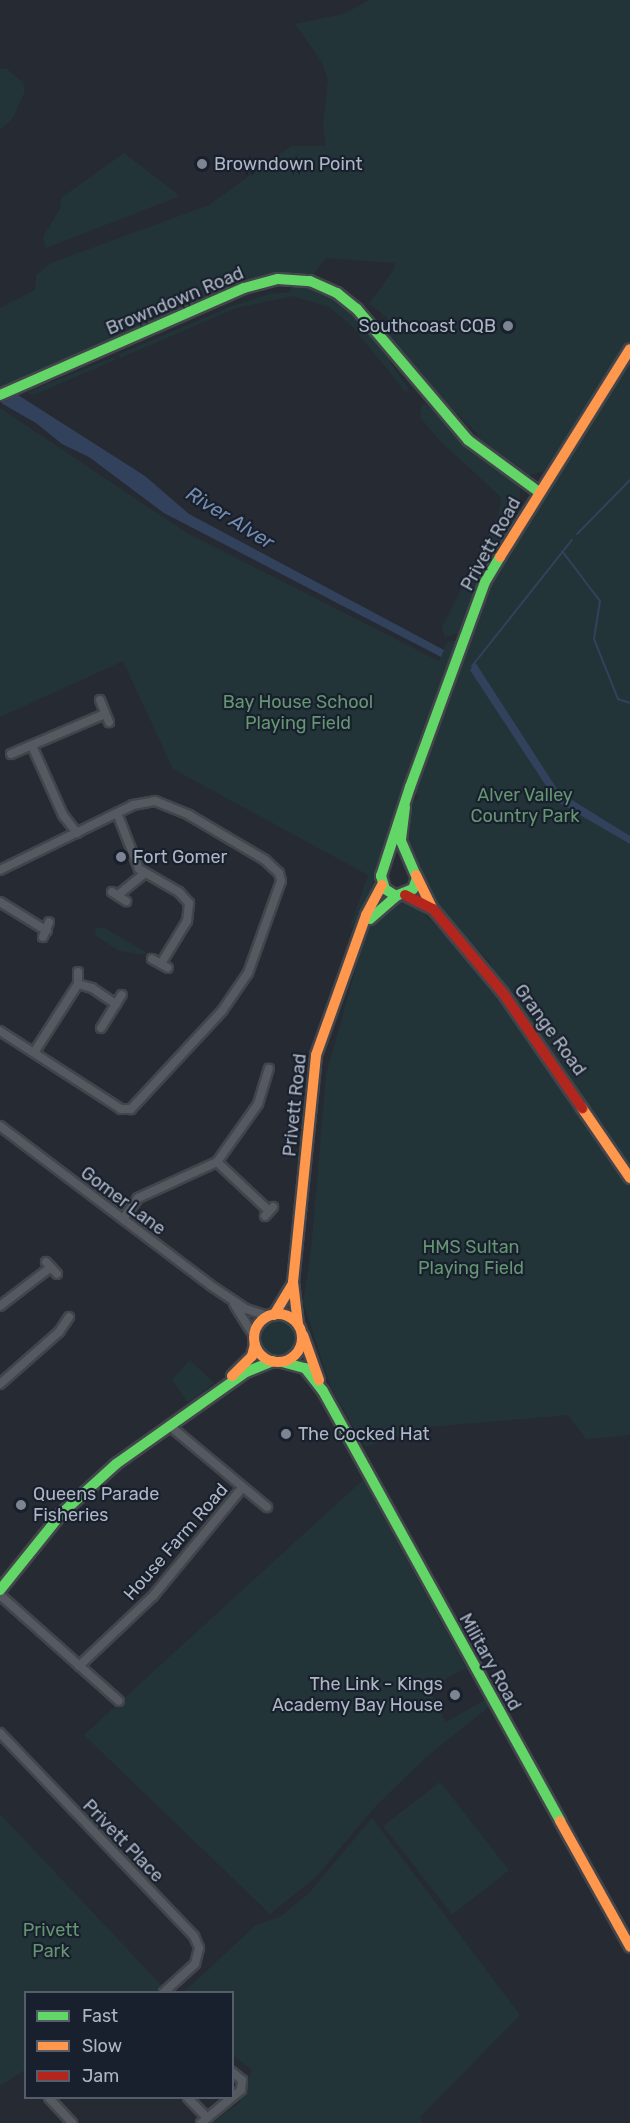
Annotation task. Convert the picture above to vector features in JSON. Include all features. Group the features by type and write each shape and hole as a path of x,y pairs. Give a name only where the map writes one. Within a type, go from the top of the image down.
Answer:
{"main road":[{"name":"Browndown Road","path":"0,395 244,288 278,279 310,281 337,293 357,309 468,440 539,492"},
{"name":"Privett Road","path":"387,865 405,807 485,582 630,349"},
{"name":"Privett Road","path":"405,807 400,841 409,864"},
{"path":"397,861 409,864 416,875 413,890 401,896 382,885 381,876 387,865 397,861"},
{"name":"Grange Road","path":"416,875 433,909 527,1024 630,1178"},
{"name":"Privett Road","path":"300,1328 293,1282 316,1055 358,937 382,885"},
{"name":"Privett Road","path":"358,937 382,904 401,896"},
{"name":"Grange Road","path":"401,896 433,909"},
{"name":"Privett Road","path":"271,1316 293,1282"},
{"path":"0,1590 77,1498 116,1464 171,1427 220,1389 256,1366 278,1361 300,1348 300,1328 284,1315 271,1316 255,1340 252,1356 220,1389"},
{"name":"Military Road","path":"300,1328 323,1391 630,1947"},
{"path":"255,1340 266,1358 278,1361"},
{"name":"Military Road","path":"278,1361 305,1368 323,1391"}],"street":[{"path":"11,754 33,748 69,727 107,718 100,700"},
{"path":"33,748 63,815 77,833"},
{"path":"0,1031 35,1051 121,1109 137,1106 222,1011 248,973 280,881 274,866 168,804 144,801 1,867"},
{"path":"117,813 135,863 144,874 179,892 189,903 187,921 165,965 152,958"},
{"path":"126,901 115,893 144,874"},
{"path":"0,902 45,934 49,922"},
{"path":"35,1051 78,984 78,972"},
{"path":"78,984 92,987 116,1004"},
{"path":"101,1028 122,995"},
{"path":"123,1219 138,1198 218,1162 258,1104 269,1069"},
{"name":"Gomer Lane","path":"0,1126 229,1298 271,1316"},
{"path":"218,1162 269,1211"},
{"path":"0,1306 48,1264 57,1274"},
{"name":"Gomer Lane","path":"229,1298 251,1325 255,1340"},
{"path":"0,1384 59,1332 69,1317"},
{"name":"House Farm Road","path":"171,1427 267,1507"},
{"name":"House Farm Road","path":"79,1666 153,1596 243,1486"},
{"path":"0,1595 119,1701"},
{"name":"Privett Place","path":"0,1733 194,1936 198,1957 185,1975 165,1991"},
{"path":"234,2074 242,2080 241,2090 234,2096"},
{"path":"51,2099 72,2123"},
{"path":"189,2099 204,2121 230,2099"}],"green space":[{"path":"370,0 630,0 630,342 544,471 524,477 479,444 477,433 457,413 452,415 387,336 387,317 369,304 395,268 395,263 326,258 312,276 278,273 243,282 0,388 0,308 35,290 36,275 51,263 209,205 291,146 326,146 323,126 328,80 322,62 295,24 343,14"},
{"path":"6,68 22,82 25,91 13,118 0,130 0,69"},
{"path":"124,153 180,196 46,248 43,237 60,209 61,198"},
{"path":"290,283 321,289 345,303 388,351 390,362 409,390 406,392 351,325 329,307 292,296 236,308 120,358 119,354 235,305 269,294 291,292"},
{"path":"114,357 115,360 33,395 27,392"},
{"name":"Alver Valley Country Park","path":"630,360 630,1171 563,1066 494,973 490,962 458,930 437,902 413,859 405,837 412,799 417,801 419,795 413,794 490,582"},
{"path":"425,403 478,457 520,485 520,511 476,589 460,633 445,637 442,628 499,513 501,497 441,442 420,417 421,406"},
{"name":"Bay House School Playing Field","path":"0,408 187,533 439,661 447,642 458,640 376,873 370,898 356,926 350,927 368,875 173,769 123,661 0,717"},
{"name":"HMS Sultan Playing Field","path":"399,899 411,900 464,955 491,992 504,1000 571,1096 568,1101 571,1107 578,1107 630,1188 630,1435 586,1439 568,1415 428,1427 365,1447 331,1388 303,1302 311,1250 326,1074 366,933 382,909"},
{"path":"103,927 149,955 119,951 95,935 96,929"},
{"path":"280,1320 293,1325 298,1338 293,1351 280,1356 267,1351 262,1338 267,1325"},
{"path":"190,1360 214,1383 188,1403 172,1380"},
{"path":"363,1480 466,1668 428,1688 446,1722 485,1700 489,1707 426,1757 374,1808 315,1878 270,1914 84,1735"},
{"path":"440,1782 509,1870 452,1915 383,1826"},
{"name":"Privett Park","path":"0,1814 163,1987 156,1991 24,1991 24,2071 0,2086"},
{"path":"372,1818 520,2015 420,2117 422,2123 212,2123 239,2103 252,2070 234,2056 234,1991 185,1991 256,1925 280,1917 309,1893"}],"water":[{"path":"18,395 145,476 189,514 444,650 441,657 164,513 89,457 62,444 36,423 1,403"},
{"path":"475,662 559,792 630,836 630,844 556,801 470,670"}],"waterway":[{"path":"577,534 630,480"},
{"path":"472,666 572,540"},
{"path":"562,551 600,601 594,639 618,699 630,703"}],"traffic: fast":[{"path":"0,395 244,288 278,279 310,281 337,293 357,309 468,440 539,492"},
{"path":"405,807 401,841 417,878 413,889 396,896 385,889 381,876 410,787 485,582 500,557"},
{"path":"370,919 396,896"},
{"path":"0,1590 62,1513 116,1464 246,1372 273,1361"},
{"path":"282,1362 305,1368 323,1391 560,1821"}],"traffic: slow":[{"path":"500,557 630,349"},
{"path":"416,875 432,908"},
{"path":"298,1324 293,1282 316,1055 366,915 382,885"},
{"path":"582,1108 630,1178"},
{"path":"274,1315 293,1283"},
{"path":"278,1314 295,1321 302,1338 295,1355 278,1362 261,1355 254,1338 261,1321 278,1314"},
{"path":"303,1335 319,1380"},
{"path":"232,1376 252,1356 255,1344"},
{"path":"560,1821 630,1947"}],"traffic: jam":[{"path":"405,895 433,909 503,993 582,1108"}],"place":[{"name":"Browndown Point","path":"202,164"},
{"name":"Southcoast CQB","path":"508,326"},
{"name":"Fort Gomer","path":"121,857"},
{"name":"The Cocked Hat","path":"286,1434"},
{"name":"Queens Parade Fisheries","path":"21,1505"},
{"name":"The Link - Kings Academy Bay House","path":"455,1695"}],"water label":[{"name":"River Alver","path":"230,518"}]}
